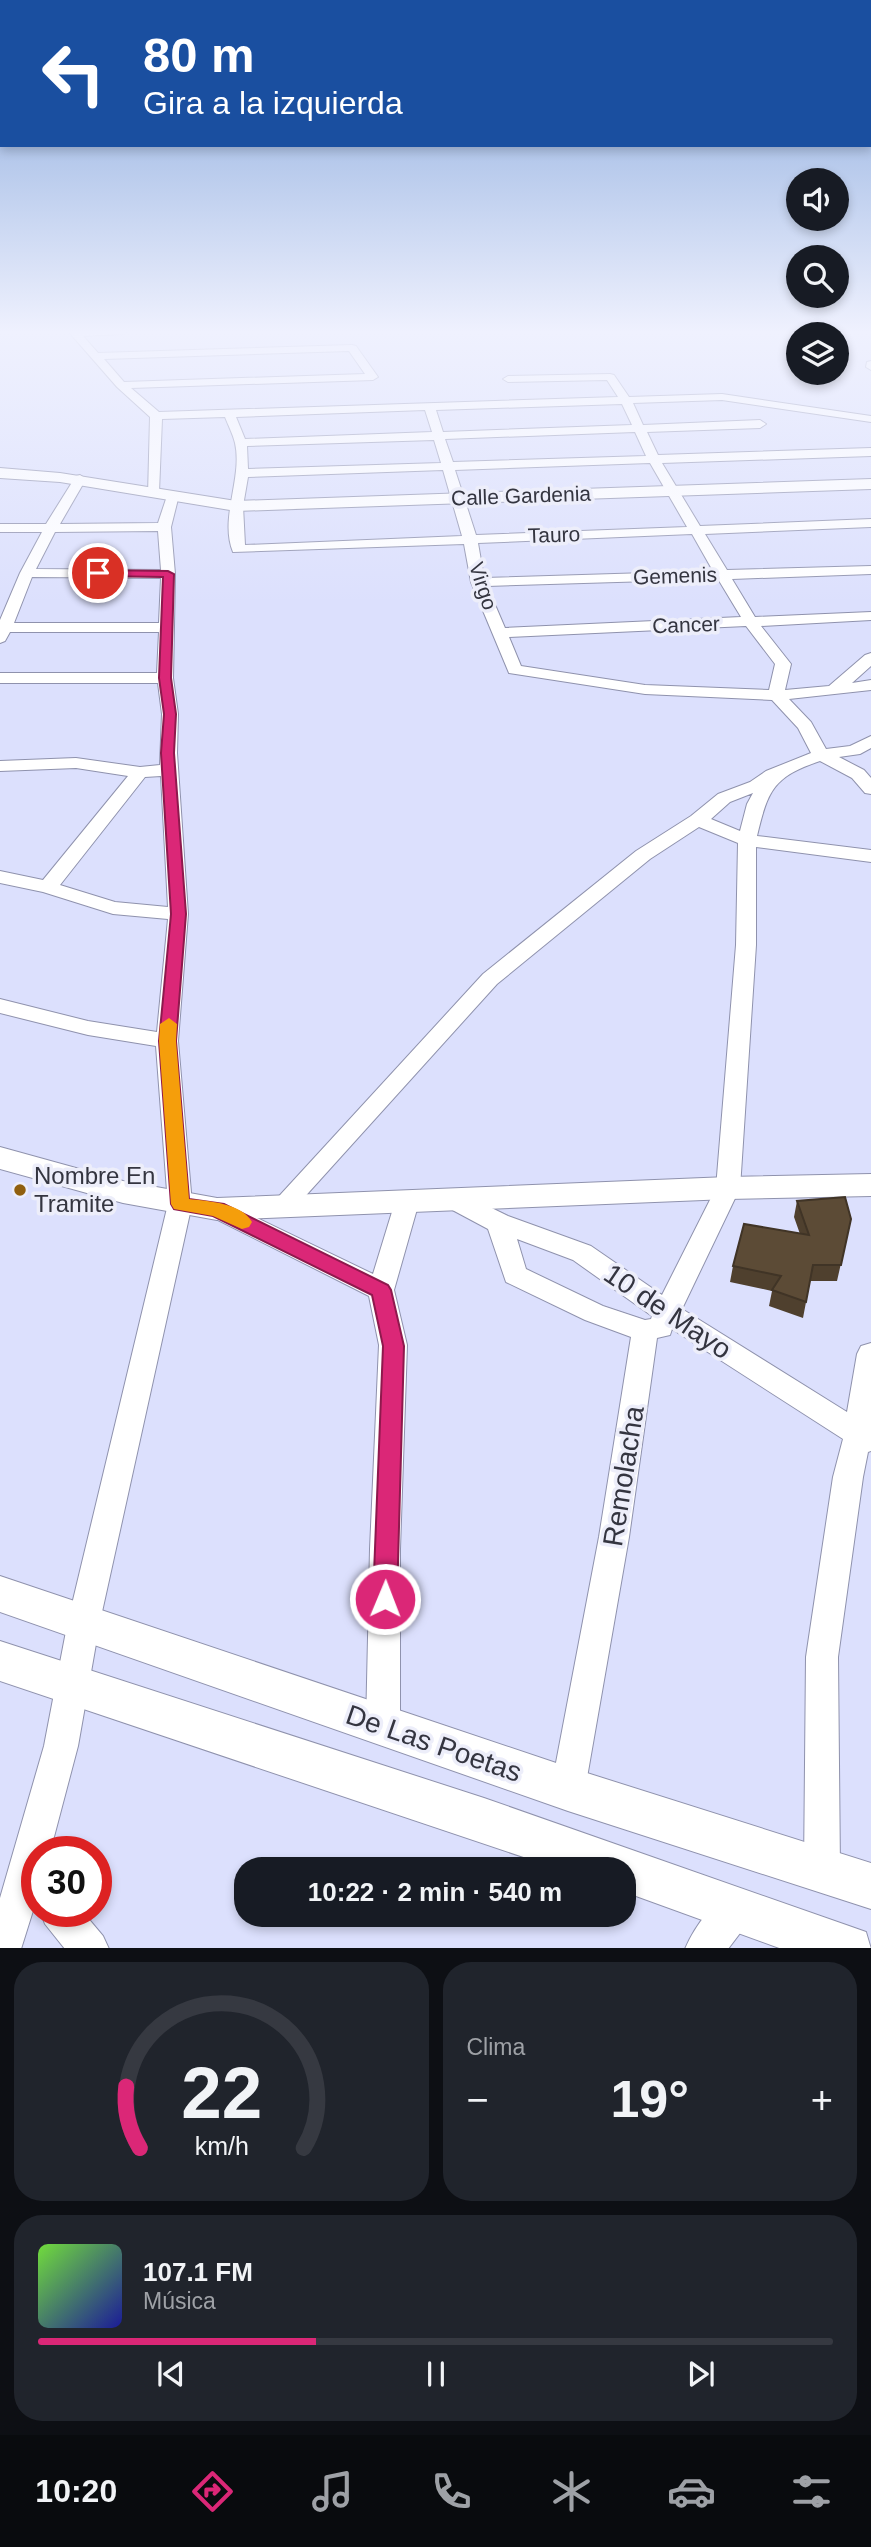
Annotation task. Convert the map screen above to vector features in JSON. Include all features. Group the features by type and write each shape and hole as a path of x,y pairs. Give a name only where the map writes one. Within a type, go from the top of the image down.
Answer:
{"street":[{"path":"42,1836 75,1687 84,1621 180,1204 167,1041 178,914 168,753 170,714 165,678 168,574 156,422"},
{"path":"232,422 241,443 242,473 236,506"},
{"name":"Virgo","path":"435,422 470,539 478,582 515,670 632,690 776,695"},
{"path":"635,422 653,458 751,622 783,664 776,695"},
{"path":"241,443 760,424"},
{"path":"242,473 871,452"},
{"name":"Calle Gardenia","path":"0,473 80,479 162,496 236,506 871,484"},
{"path":"80,479 27,573 2,631 167,627"},
{"name":"Tauro","path":"236,506 238,550 871,523"},
{"path":"0,527 164,527"},
{"name":"Gemenis","path":"478,582 871,570"},
{"path":"27,573 168,574"},
{"name":"Cancer","path":"500,633 871,616"},
{"path":"835,689 871,658"},
{"path":"0,678 165,678"},
{"path":"776,695 871,685"},
{"path":"776,695 806,726 821,755 858,774 871,789"},
{"path":"282,1206 490,979 643,855 698,820 723,798 756,786 797,762 854,750 871,741"},
{"path":"0,766 76,763 140,772 170,770"},
{"path":"48,887 140,772"},
{"path":"499,1223 515,1275 594,1313 645,1331 660,1327 728,1188 746,945 747,840 756,804 772,775"},
{"path":"698,820 747,840 871,856"},
{"path":"0,877 48,887 113,908 178,914"},
{"path":"0,1006 88,1028 167,1041"},
{"path":"0,1158 122,1192 217,1209 728,1188 871,1185"},
{"name":"10 de Mayo","path":"454,1200 499,1223 582,1253 668,1312 864,1438"},
{"path":"383,1726 385,1549 393,1346 381,1290 407,1202"},
{"path":"217,1209 381,1290"},
{"name":"Remolacha","path":"568,1789 614,1537 645,1331"},
{"path":"822,1870 822,1657 848,1477 864,1438 871,1354"},
{"name":"De Las Poetas","path":"0,1594 568,1789 871,1886"},
{"path":"0,1661 471,1816 849,1948"},
{"path":"2,1948 21,1904"},
{"path":"704,1948 737,1907"},
{"path":"72,1927 90,1948"}],"building":[{"path":"845,1197 851,1219 841,1265 813,1265 806,1302 772,1290 781,1276 733,1266 744,1224 809,1235 797,1201"}],"slow traffic":[{"path":"169,1024 167,1041 180,1204 217,1209 242,1222"}],"place":[{"name":"Nombre En Tramite","path":"20,1190"}],"route":[{"path":"98,573 168,574 165,678 170,714 168,753 178,914 167,1041 180,1204 217,1209 381,1290 393,1346 385,1599"}]}
